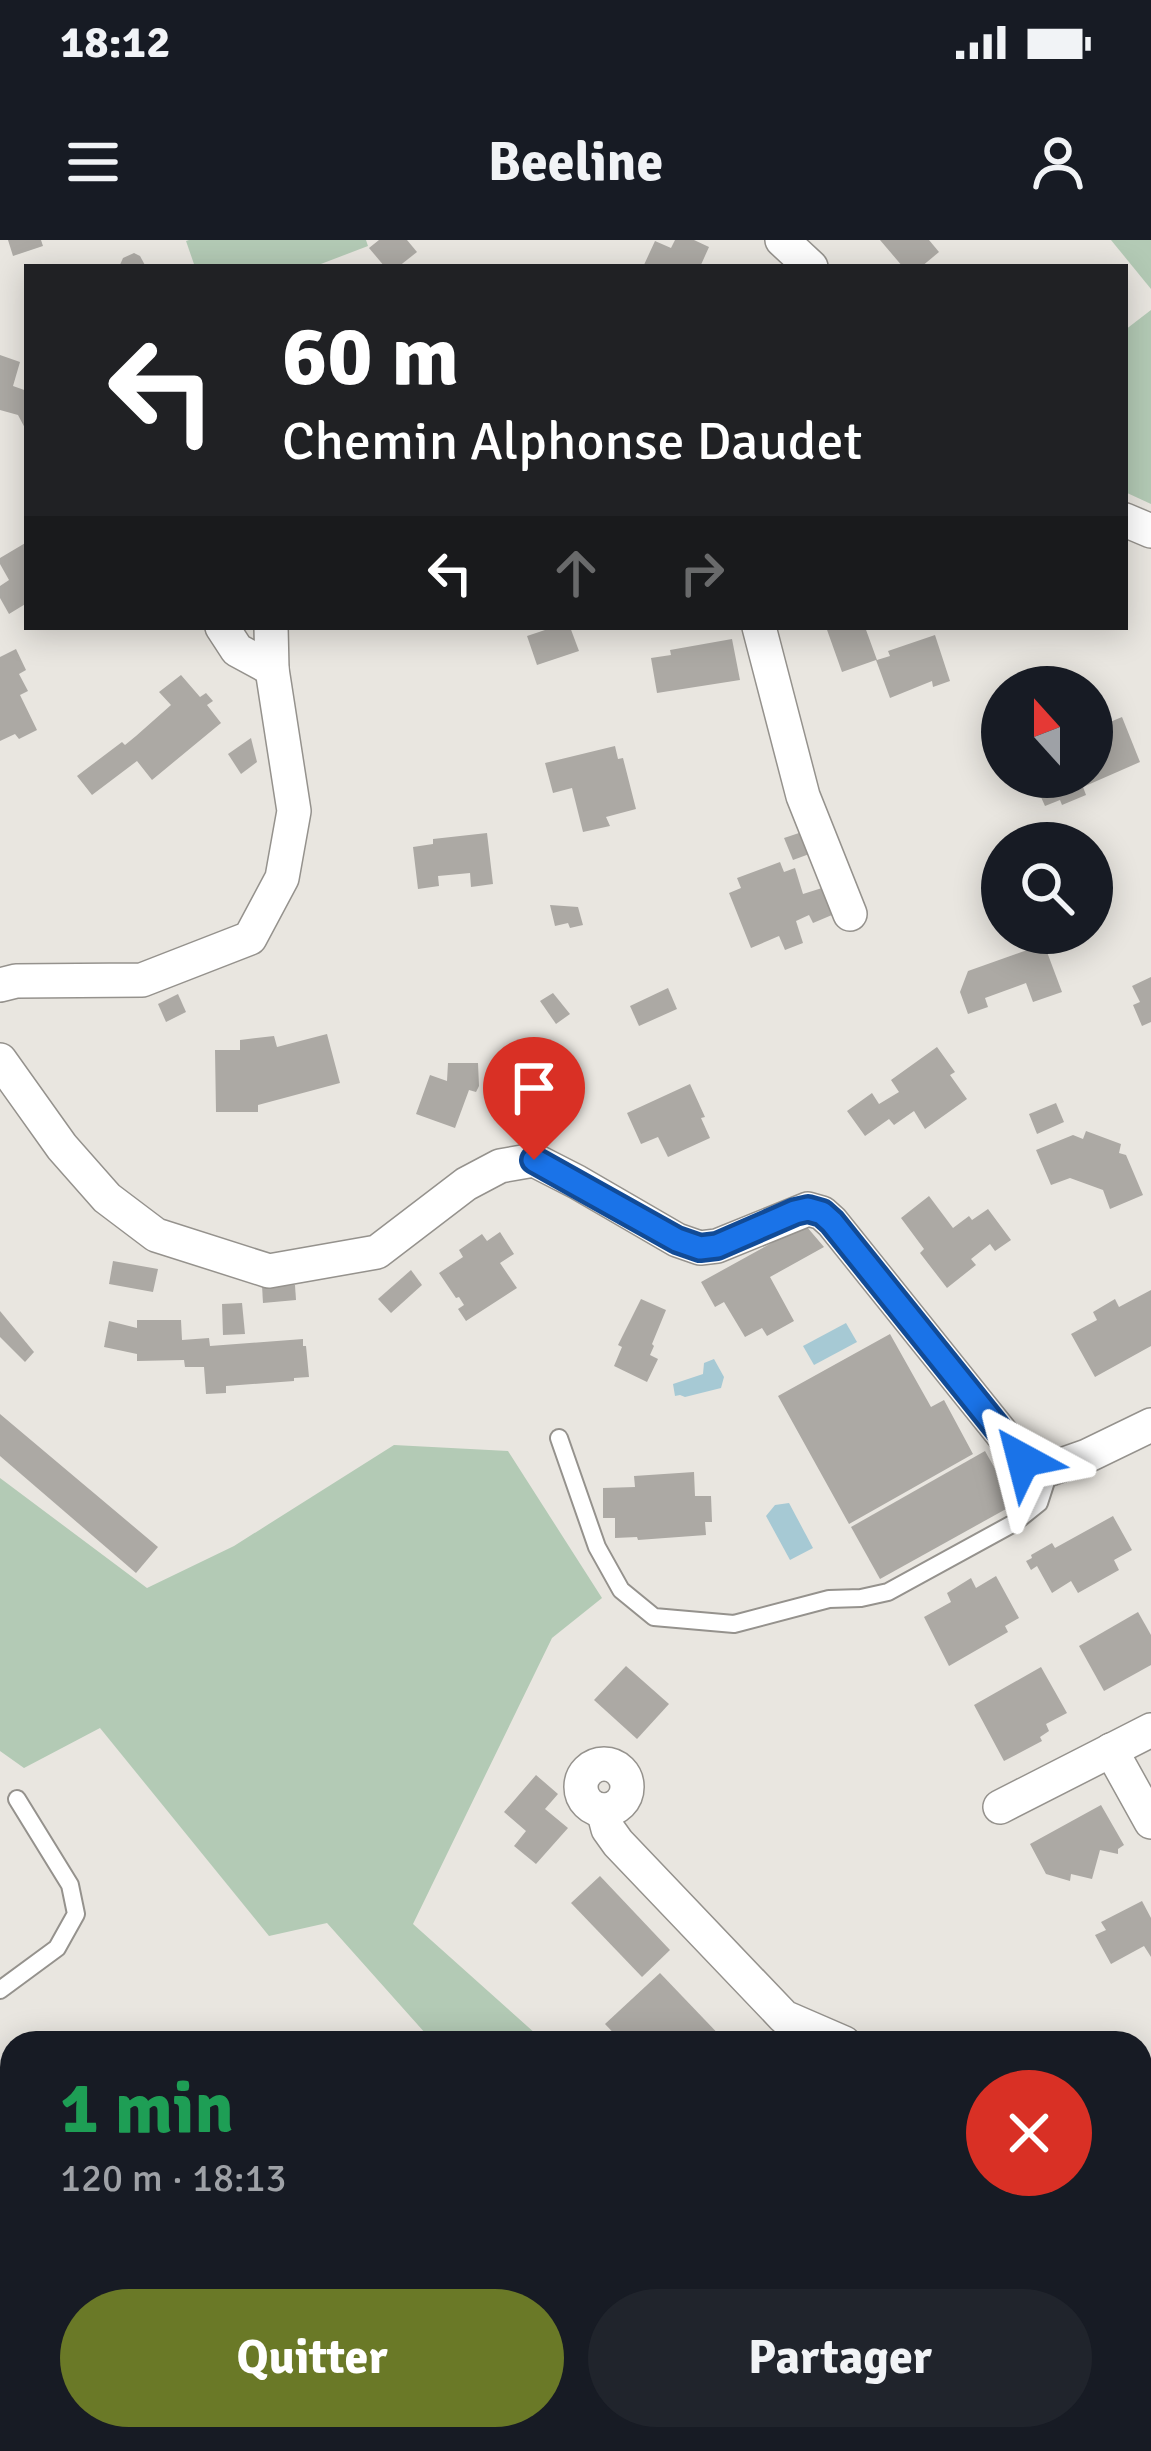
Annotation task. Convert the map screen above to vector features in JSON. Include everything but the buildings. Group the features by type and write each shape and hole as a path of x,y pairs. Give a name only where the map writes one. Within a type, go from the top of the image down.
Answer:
{"street":[{"path":"782,240 808,264"},
{"path":"224,630 237,650 272,670"},
{"path":"0,985 142,980 250,938 282,878 294,811 272,670 271,630"},
{"path":"760,630 803,796 850,914"},
{"path":"0,1060 62,1148 106,1198 156,1235 269,1270 377,1252 466,1184 500,1166 534,1160 677,1240 700,1248 717,1246 808,1209 822,1213 877,1275 1023,1460 1050,1469 1151,1425"},
{"path":"1000,1807 1151,1730"},
{"path":"1112,1750 1151,1822"},
{"path":"602,1810 618,1843 784,2017 816,2031"}],"lane":[{"path":"559,1438 596,1547 621,1590 654,1617 734,1624 829,1600 888,1592 1014,1523 1039,1503 1050,1469"},
{"path":"0,1990 57,1948 76,1914 70,1885 17,1799"}],"green space":[{"path":"366,240 368,246 321,264 194,264 186,241"},
{"path":"1111,240 1151,240 1151,289"},
{"path":"1151,310 1151,504 1128,493 1128,328"},
{"path":"394,1445 508,1451 602,1598 552,1638 413,1924 533,2031 423,2031 327,1923 269,1936 100,1728 24,1768 0,1751 0,1478 147,1588 234,1546"}],"water":[{"path":"846,1323 857,1342 814,1365 803,1346"},
{"path":"714,1359 724,1377 721,1388 675,1396 673,1384 703,1374 704,1363"},
{"path":"789,1503 813,1548 790,1560 766,1516 775,1505"}],"route":[{"path":"534,1160 677,1240 700,1248 717,1246 795,1212 822,1213 1023,1460"}]}
